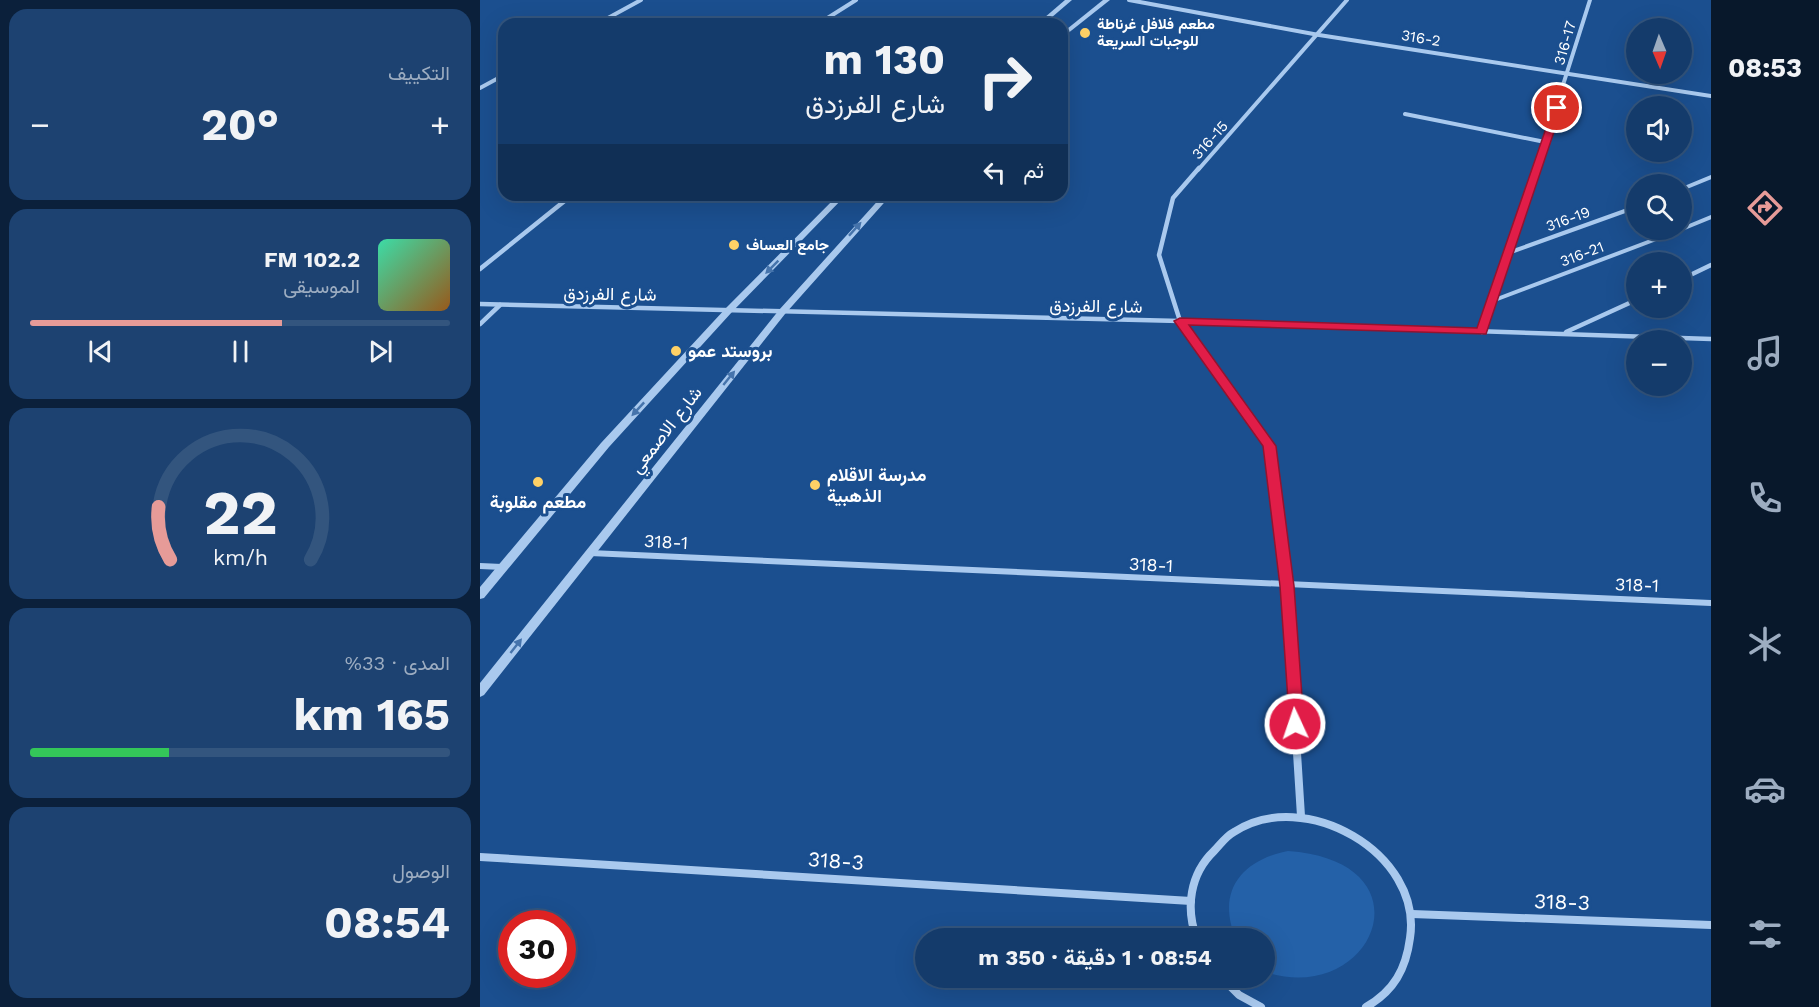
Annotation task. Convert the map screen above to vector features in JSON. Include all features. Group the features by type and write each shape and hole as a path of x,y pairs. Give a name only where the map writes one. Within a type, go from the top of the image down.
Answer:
{"street":[{"path":"608,18 641,0"},
{"path":"828,18 856,0"},
{"path":"1047,18 1069,0"},
{"path":"1068,31 1107,0"},
{"name":"316-2","path":"1129,0 1319,35 1711,96"},
{"name":"316-15","path":"1301,816 1287,586 1269,446 1180,321 1159,255 1173,198 1319,35 1347,0"},
{"name":"316-17","path":"1482,332 1569,73 1590,0"},
{"path":"480,88 498,78"},
{"path":"1405,114 1545,142"},
{"path":"480,269 565,201"},
{"name":"شارع الاصمعي","path":"480,595 605,445 729,310 836,201"},
{"name":"شارع الاصمعي","path":"480,692 782,312 882,201"},
{"path":"1692,274 1711,265"},
{"name":"شارع الفرزدق","path":"480,304 1180,321 1711,339"},
{"path":"480,324 500,305"},
{"path":"1563,334 1626,305"},
{"name":"318-1","path":"590,553 1287,586 1711,603"},
{"path":"480,566 502,567"},
{"path":"1195,928 1191,901 1197,871 1214,845 1239,828 1268,817 1301,816 1332,823 1360,837 1384,859 1402,885 1413,914 1413,946 1401,976 1379,1000 1366,1007"},
{"name":"318-3","path":"480,857 1191,901"},
{"name":"318-3","path":"1413,914 1711,925"},
{"path":"1232,988 1239,995 1261,1007"}],"lane":[{"path":"1692,185 1711,177"},
{"name":"316-19","path":"1508,253 1626,211"},
{"name":"316-21","path":"1692,225 1711,218"},
{"name":"316-21","path":"1492,301 1652,240"}],"shaded area":[{"path":"1288,851 1333,861 1361,879 1373,903 1372,928 1359,952 1335,969 1304,977 1275,973 1275,928 1233,928 1229,907 1231,893 1237,881 1246,870 1271,855"}],"place":[{"name":"مطعم فلافل غرناطة للوجبات السريعة","path":"1085,33"},
{"name":"جامع العساف","path":"734,245"},
{"name":"بروستد عمو","path":"676,351"},
{"name":"مطعم مقلوبة","path":"538,482"},
{"name":"مدرسة الاقلام الذهبية","path":"815,485"}],"route":[{"path":"1295,724 1287,586 1269,446 1180,321 1482,332 1557,108"}]}
